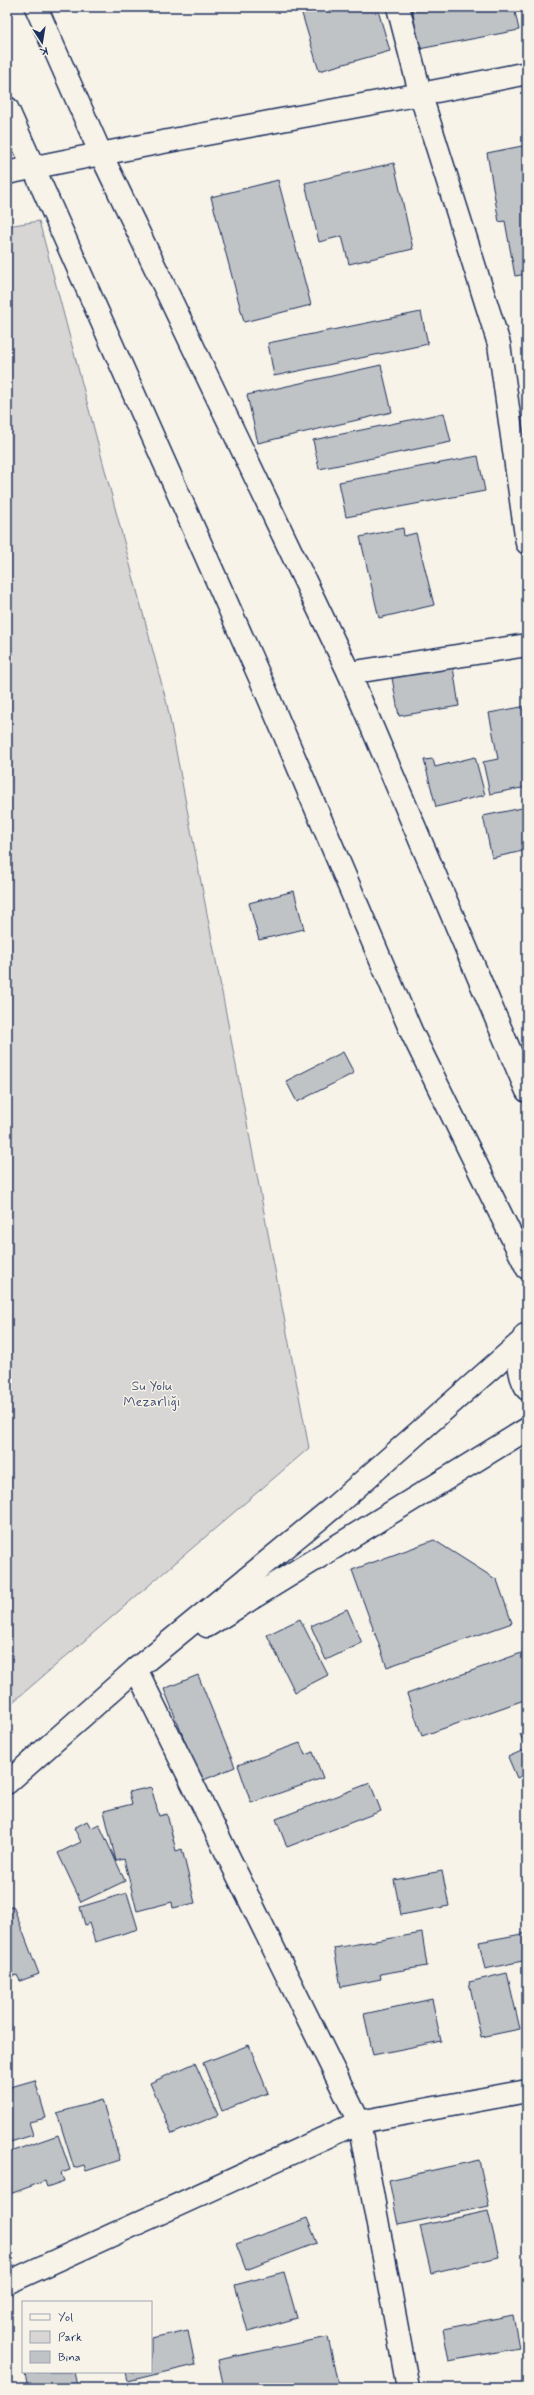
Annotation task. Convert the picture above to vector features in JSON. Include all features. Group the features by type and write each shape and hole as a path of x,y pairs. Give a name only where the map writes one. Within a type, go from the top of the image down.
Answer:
{"street":[{"path":"36,7 100,152 349,673 527,1091"},
{"path":"398,7 420,96 500,344 527,543"},
{"path":"7,173 100,152 420,96 527,74"},
{"path":"7,108 35,167 264,689 410,1031 527,1268"},
{"path":"349,673 527,645"},
{"path":"524,1336 519,1362 523,1383 527,1389"},
{"path":"7,1783 136,1669 335,1506 524,1336"},
{"path":"136,1669 527,1429"},
{"path":"136,1669 359,2122 408,2388"},
{"path":"7,2283 359,2122 527,2091"}],"green space":[{"name":"Su Yolu Mezarlığı","path":"39,221 167,704 309,1448 7,1707 7,226"}],"building":[{"path":"300,7 377,7 390,51 319,71"},
{"path":"412,7 514,7 519,30 419,49"},
{"path":"527,145 527,274 515,276 505,221 499,222 487,153"},
{"path":"394,163 413,249 349,264 342,236 319,242 305,183"},
{"path":"278,180 311,305 244,322 211,197"},
{"path":"421,312 428,344 274,376 268,343"},
{"path":"381,365 392,412 258,443 247,395"},
{"path":"444,413 451,442 319,469 313,440"},
{"path":"478,456 485,491 346,517 339,482"},
{"path":"403,528 404,536 416,533 434,605 379,618 360,537"},
{"path":"453,667 459,706 399,716 392,678"},
{"path":"527,706 527,765 523,766 527,787 490,794 483,762 498,759 489,713"},
{"path":"475,757 485,795 436,807 424,760 433,759 435,767"},
{"path":"527,807 527,850 492,858 483,816"},
{"path":"294,891 304,929 259,940 249,903"},
{"path":"343,1052 354,1073 297,1102 286,1081"},
{"path":"434,1540 497,1580 512,1623 387,1667 352,1570"},
{"path":"347,1609 362,1643 326,1660 311,1626"},
{"path":"300,1619 328,1675 295,1692 267,1635"},
{"path":"527,1651 527,1699 422,1736 407,1694"},
{"path":"198,1675 235,1767 201,1781 164,1689"},
{"path":"527,1731 527,1773 517,1778 508,1757 526,1749 520,1734"},
{"path":"300,1743 305,1755 313,1752 323,1778 251,1803 238,1765"},
{"path":"370,1783 381,1811 287,1847 276,1819"},
{"path":"151,1787 159,1816 167,1814 176,1851 182,1849 195,1903 173,1908 172,1902 137,1911 124,1859 116,1861 104,1811 132,1804 129,1792"},
{"path":"87,1821 91,1828 99,1824 125,1881 81,1902 58,1853 81,1842 74,1828"},
{"path":"442,1871 449,1906 401,1915 394,1880"},
{"path":"127,1893 138,1929 95,1942 89,1923 85,1925 80,1907"},
{"path":"13,1906 39,1974 20,1981 17,1975 7,1978 7,1909"},
{"path":"422,1933 427,1966 380,1974 381,1979 341,1987 334,1948"},
{"path":"527,1933 527,1960 485,1969 479,1942"},
{"path":"507,1973 520,2029 481,2037 469,1982"},
{"path":"432,1999 441,2041 373,2055 364,2014"},
{"path":"249,2045 268,2093 222,2111 203,2063"},
{"path":"195,2063 218,2115 172,2134 150,2083"},
{"path":"35,2080 46,2118 29,2122 33,2135 7,2143 7,2088"},
{"path":"102,2100 120,2160 86,2171 84,2165 74,2168 57,2113"},
{"path":"58,2135 70,2170 61,2173 64,2181 47,2187 45,2181 10,2194 7,2186 7,2153"},
{"path":"479,2160 489,2206 398,2225 389,2180"},
{"path":"488,2211 499,2257 431,2273 420,2226"},
{"path":"307,2218 317,2243 246,2270 236,2244"},
{"path":"284,2272 297,2318 248,2332 235,2285"},
{"path":"513,2315 519,2348 449,2361 443,2329"},
{"path":"188,2330 195,2365 128,2381 126,2373 152,2373 152,2338"},
{"path":"328,2337 338,2384 320,2388 224,2388 218,2360"},
{"path":"25,2373 74,2373 77,2386 28,2388"}]}
